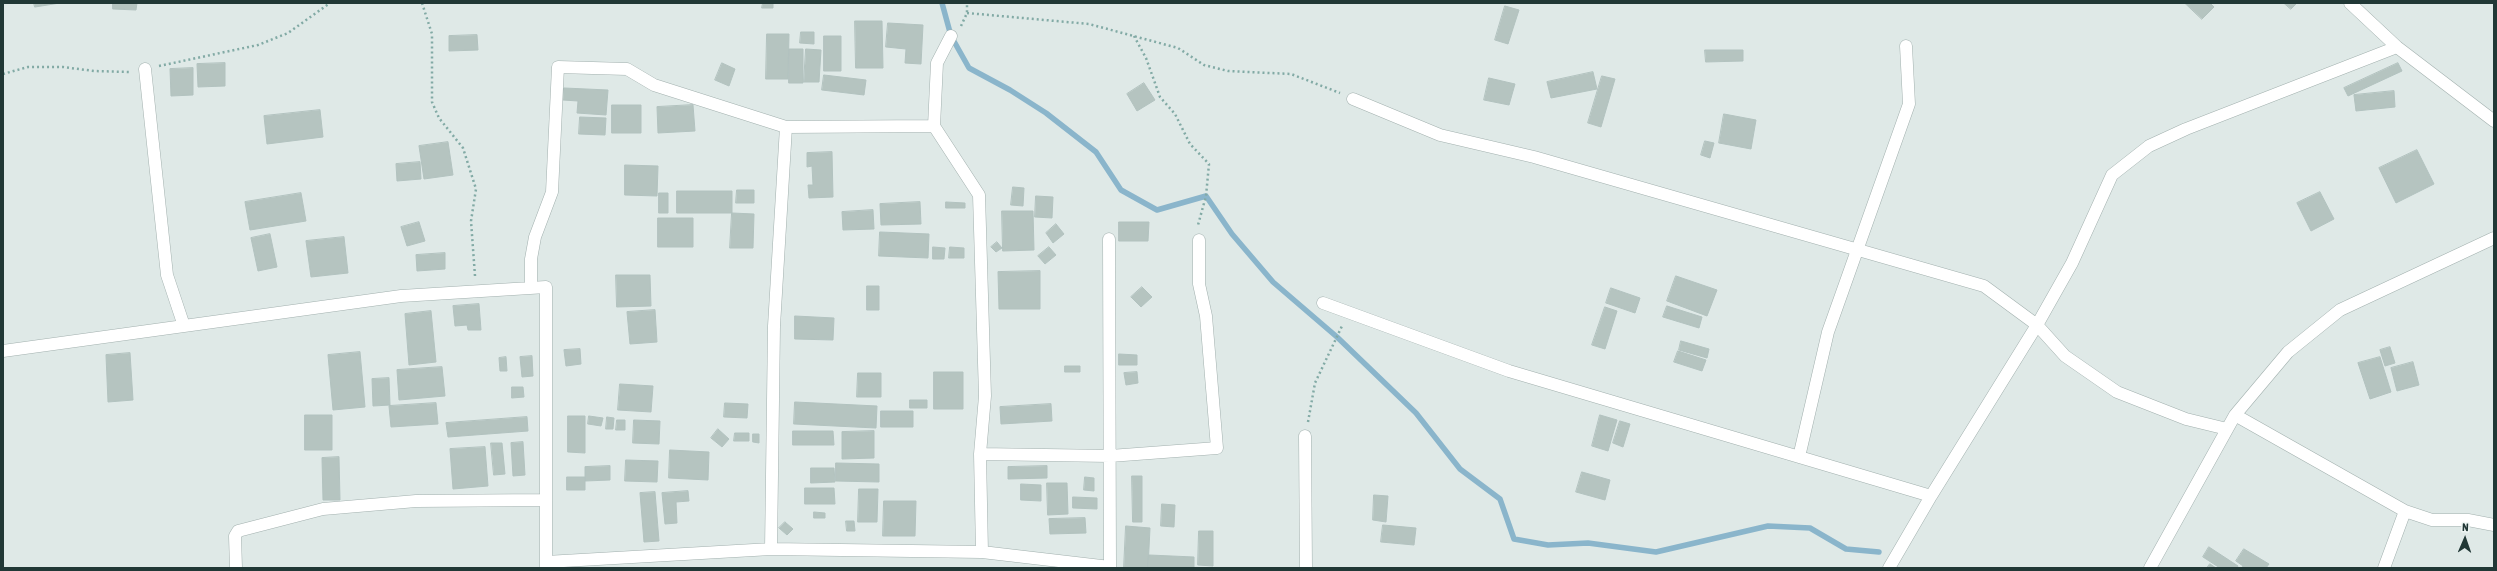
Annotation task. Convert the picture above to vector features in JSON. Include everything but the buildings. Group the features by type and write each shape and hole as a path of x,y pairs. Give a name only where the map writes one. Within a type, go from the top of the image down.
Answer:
{"street":[{"path":"2350,3 2397,47 2494,121"},
{"path":"950,36 937,63 934,126 979,195 984,396 980,454 982,552"},
{"path":"1799,457 1828,332 1909,104 1906,46"},
{"path":"1889,568 1931,496 2037,325 2072,263 2112,175 2149,146 2186,129 2397,47"},
{"path":"531,288 532,259 535,237 552,192 558,67 628,69 654,85 786,127 934,126"},
{"path":"145,69 167,275 184,326"},
{"path":"1353,99 1440,136 1534,157 1984,286 2037,325 2064,356 2117,392 2186,419 2227,429"},
{"path":"771,549 774,326 786,127"},
{"path":"2150,568 2235,415 2288,352 2340,310 2494,238"},
{"path":"3,351 400,296 546,287 546,565 771,549 982,552 1110,567 1109,239"},
{"path":"980,454 1110,456 1217,448 1206,316 1199,284 1199,240"},
{"path":"1323,303 1509,371 1931,496"},
{"path":"2235,415 2405,511 2432,520 2468,520 2494,525"},
{"path":"1305,436 1306,568"},
{"path":"236,568 234,536 238,531 323,509 416,501 546,500"},
{"path":"2384,568 2405,511"}],"path":[{"path":"3,74 28,67 63,67 113,72 145,69 258,45 288,33 330,3"},
{"path":"422,3 432,34 432,102 438,118 463,148 476,189 471,221 476,291"},
{"path":"968,3 967,13 1089,24 1178,48 1204,65 1228,71 1291,74 1353,99"},
{"path":"1133,36 1146,58 1160,97 1175,114 1190,144 1209,164 1206,196 1198,224 1199,240"},
{"path":"1305,436 1315,383 1348,312"}],"waterway":[{"path":"942,3 951,36 969,68 1010,90 1046,113 1096,152 1121,190 1157,210 1206,196 1232,234 1273,282 1337,337 1416,413 1460,469 1500,499 1514,539 1548,545 1588,543 1656,552 1768,526 1810,528 1846,549 1879,552"}]}
